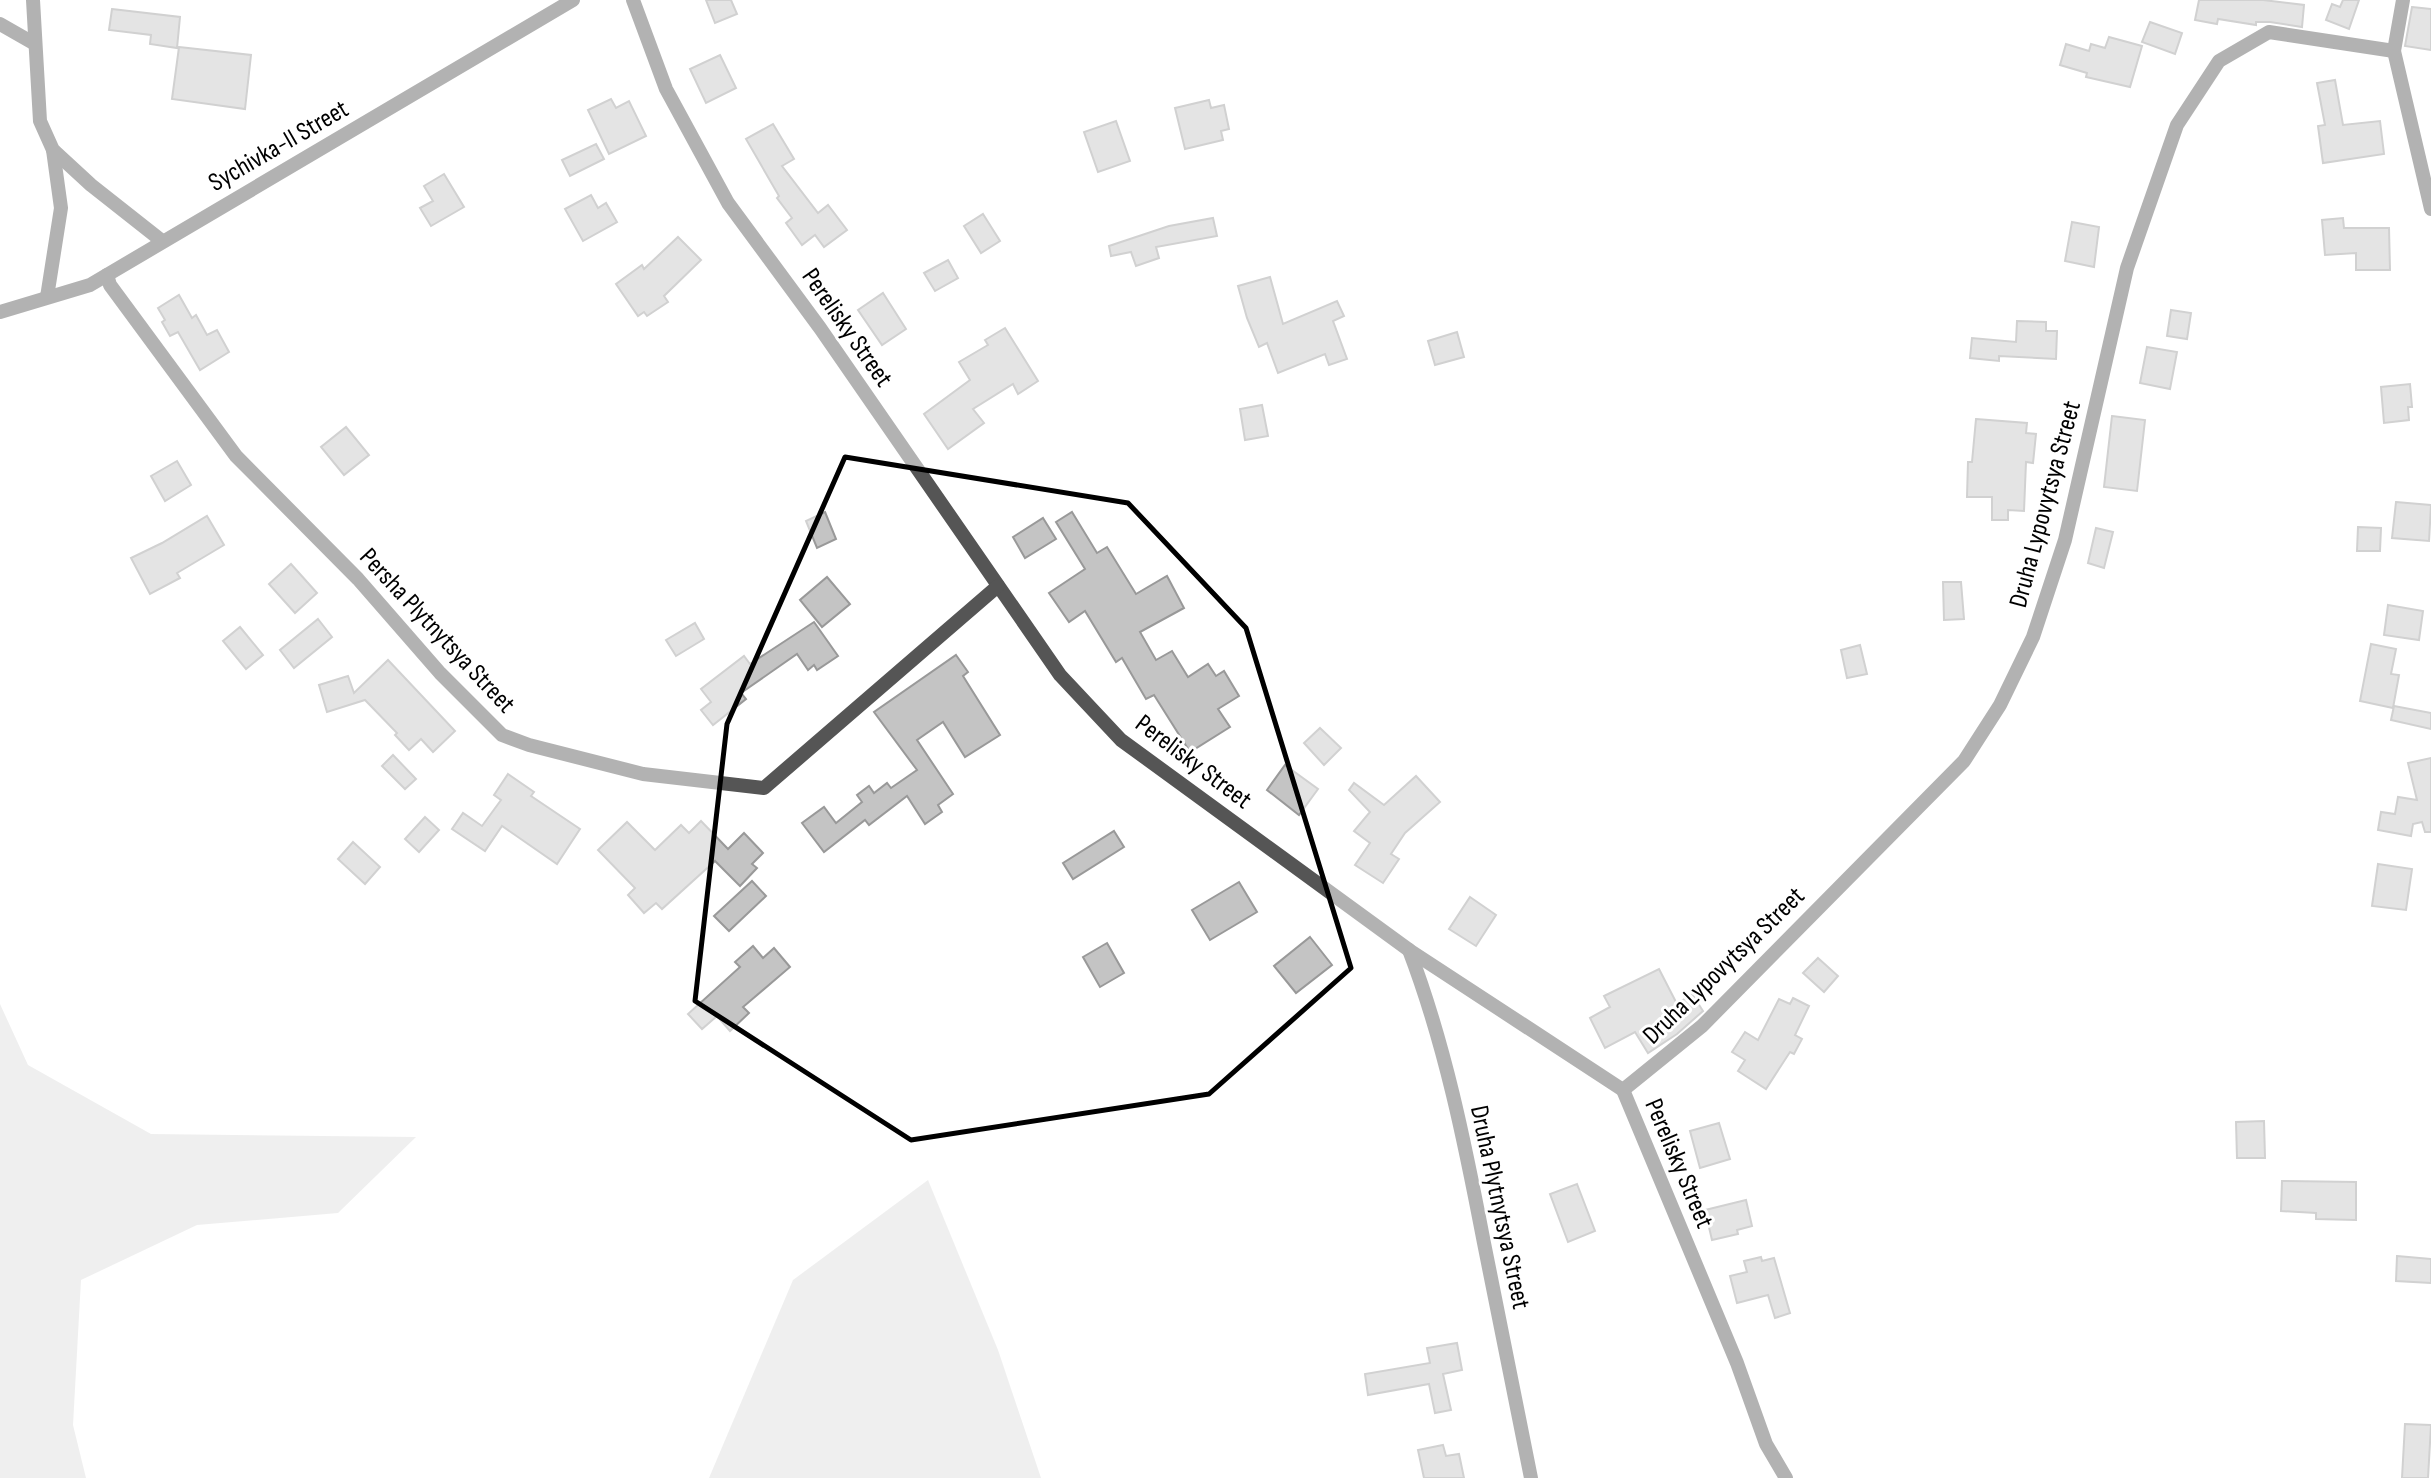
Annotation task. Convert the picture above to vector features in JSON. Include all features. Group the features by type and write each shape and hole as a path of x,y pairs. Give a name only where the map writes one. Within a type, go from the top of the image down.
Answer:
{"street":[{"path":"33,0 40,121 53,150 61,208 47,297"},
{"name":"Sychivka-II Street","path":"0,312 90,285 573,0"},
{"name":"Perelisky Street","path":"633,0 666,89 727,202 820,328 1060,675 1121,740 1409,950 1623,1090 1737,1363 1766,1444 1786,1478"},
{"path":"2403,0 2395,51 2431,209"},
{"path":"0,24 36,44"},
{"name":"Druha Lypovytsya Street","path":"1623,1090 1702,1026 1964,761 2000,705 2033,637 2065,540 2132,255 2177,125 2219,61 2269,32 2395,51"},
{"path":"53,150 90,185 162,241"},
{"name":"Persha Plytnytsya Street","path":"107,275 110,285 236,456 358,579 440,673 502,735 529,745 643,774 764,788 998,586"},
{"name":"Druha Plytnytsya Street","path":"1409,950 1430,1004 1444,1055 1477,1205 1531,1478"}],"highlighted area":[{"path":"845,457 1128,503 1246,628 1351,968 1209,1094 911,1140 695,1001 727,724"}],"shaded area":[{"path":"0,1004 28,1065 151,1134 416,1137 338,1213 197,1225 81,1280 73,1425 86,1478 0,1478"},
{"path":"928,1180 998,1350 1041,1478 709,1478 793,1280"}],"building":[{"path":"706,0 731,0 737,14 715,23"},
{"path":"2199,0 2263,0 2304,5 2302,27 2270,22 2256,22 2256,25 2218,19 2217,24 2195,20"},
{"path":"2343,0 2359,0 2349,29 2326,20 2332,4 2340,7"},
{"path":"2412,7 2431,9 2431,50 2405,46"},
{"path":"112,9 180,17 177,48 150,44 151,35 109,30"},
{"path":"2150,22 2182,33 2175,54 2142,42"},
{"path":"2109,37 2142,46 2130,87 2086,77 2087,73 2060,65 2066,44 2089,51 2091,44 2105,48"},
{"path":"179,47 251,55 245,109 172,99"},
{"path":"720,55 736,88 706,103 690,69"},
{"path":"2335,80 2343,125 2380,121 2384,154 2323,163 2318,126 2325,125 2317,83"},
{"path":"611,99 616,108 629,101 646,136 609,154 588,110"},
{"path":"1209,100 1211,108 1224,105 1229,129 1221,131 1223,140 1185,149 1175,108"},
{"path":"1116,121 1130,161 1098,172 1084,132"},
{"path":"773,124 794,159 782,166 818,213 828,205 847,230 824,247 815,235 802,245 786,223 792,218 777,198 779,196 746,139"},
{"path":"596,144 604,159 570,176 562,160"},
{"path":"444,174 464,207 431,226 420,208 433,201 424,186"},
{"path":"591,195 598,208 606,203 617,222 583,241 565,209"},
{"path":"983,214 1000,241 981,253 964,226"},
{"path":"1213,218 1217,236 1156,247 1159,258 1136,266 1131,252 1111,256 1109,246 1169,226"},
{"path":"2343,218 2344,228 2389,228 2390,270 2356,270 2356,253 2325,255 2322,220"},
{"path":"2072,222 2099,227 2094,267 2065,261"},
{"path":"678,237 701,260 664,296 668,302 647,316 644,312 638,316 616,284 642,265 644,269"},
{"path":"948,260 958,278 935,291 924,273"},
{"path":"1270,277 1283,324 1337,301 1344,316 1333,321 1347,359 1329,365 1325,354 1278,373 1267,343 1259,347 1238,286"},
{"path":"883,293 906,329 882,345 858,310"},
{"path":"179,295 192,318 196,315 207,335 217,330 229,352 200,370 178,332 170,336 158,308"},
{"path":"2171,310 2191,313 2187,339 2167,336"},
{"path":"2017,321 2046,322 2046,331 2057,331 2056,359 1999,356 1999,361 1970,358 1972,338 2016,342"},
{"path":"1005,328 1038,381 1018,394 1013,384 973,409 984,423 948,449 924,414 970,380 959,362 988,345 985,340"},
{"path":"1457,332 1464,357 1435,365 1428,341"},
{"path":"2147,347 2177,352 2170,389 2140,383"},
{"path":"2410,384 2412,407 2408,407 2409,420 2384,423 2381,387"},
{"path":"1262,405 1268,436 1245,440 1240,409"},
{"path":"2112,416 2145,420 2137,491 2104,487"},
{"path":"1976,419 2027,423 2026,433 2036,434 2033,463 2026,462 2024,511 2008,510 2008,520 1992,520 1992,497 1967,497 1968,462 1972,462"},
{"path":"346,427 369,455 344,475 321,447"},
{"path":"177,461 191,485 165,501 151,476"},
{"path":"2396,502 2431,505 2429,541 2392,538"},
{"path":"825,512 836,539 817,548 806,521"},
{"path":"1072,512 1097,553 1107,547 1136,594 1167,576 1184,608 1140,632 1156,660 1172,651 1188,677 1208,664 1216,676 1224,671 1239,696 1218,709 1230,727 1190,752 1154,695 1146,699 1122,658 1116,662 1085,611 1069,622 1049,593 1085,569 1056,522"},
{"path":"207,516 224,545 177,573 180,578 150,594 131,558"},
{"path":"1043,518 1056,539 1025,558 1013,537"},
{"path":"2358,527 2381,528 2380,551 2357,551"},
{"path":"2096,528 2113,532 2104,568 2088,563"},
{"path":"291,564 317,593 295,613 269,584"},
{"path":"827,577 850,604 822,627 800,600"},
{"path":"1943,582 1961,582 1964,619 1944,620"},
{"path":"2388,605 2423,611 2419,640 2384,635"},
{"path":"318,619 332,637 294,668 280,650"},
{"path":"814,622 838,656 817,670 814,665 808,670 797,654 741,693 746,699 713,725 701,710 711,702 701,689 744,656 750,664"},
{"path":"695,623 704,639 676,656 666,640"},
{"path":"240,627 263,655 246,669 223,641"},
{"path":"2371,644 2396,649 2391,674 2399,675 2393,708 2360,701"},
{"path":"1860,645 1867,674 1847,678 1841,650"},
{"path":"956,655 968,672 963,676 1000,735 965,757 943,722 917,740 953,794 938,805 942,812 925,824 907,796 869,825 865,820 824,852 802,823 824,807 836,823 862,802 857,795 869,786 874,793 887,783 891,788 917,770 874,712"},
{"path":"388,660 455,731 433,752 421,739 409,750 395,735 397,733 365,700 327,712 319,685 348,676 354,693"},
{"path":"2394,706 2431,713 2431,729 2391,720"},
{"path":"1320,728 1341,748 1324,765 1304,743"},
{"path":"393,755 416,779 405,789 382,766"},
{"path":"2431,758 2431,832 2425,832 2422,822 2413,824 2411,836 2378,830 2381,812 2395,814 2398,797 2417,800 2408,763"},
{"path":"1285,765 1318,789 1299,815 1267,790"},
{"path":"508,774 534,792 531,796 580,829 557,864 502,826 485,851 452,829 463,813 482,826 501,800 494,795"},
{"path":"1416,776 1440,802 1405,833 1391,854 1399,859 1383,883 1355,865 1370,843 1354,831 1370,812 1349,790 1354,783 1384,805"},
{"path":"425,817 439,830 419,852 405,839"},
{"path":"701,821 728,849 744,833 763,853 752,864 757,868 740,886 715,861 662,909 656,903 644,913 628,895 635,888 598,850 627,822 655,850 681,825 689,833"},
{"path":"1114,831 1124,847 1073,879 1063,863"},
{"path":"353,842 380,867 365,884 338,859"},
{"path":"2378,864 2412,869 2406,910 2372,906"},
{"path":"752,881 766,896 729,931 714,916"},
{"path":"1239,882 1257,912 1210,940 1192,910"},
{"path":"1470,897 1496,915 1476,946 1449,929"},
{"path":"1310,937 1332,965 1296,993 1274,966"},
{"path":"1107,943 1124,973 1100,987 1083,957"},
{"path":"753,946 763,958 774,948 790,967 743,1007 749,1013 730,1031 717,1016 702,1029 688,1014 740,967 735,962"},
{"path":"1818,958 1838,976 1824,992 1803,973"},
{"path":"1659,969 1677,1004 1692,994 1703,1011 1677,1034 1648,1053 1635,1032 1605,1048 1590,1018 1610,1007 1604,996"},
{"path":"1793,998 1809,1006 1795,1035 1802,1039 1794,1054 1790,1052 1766,1089 1738,1071 1745,1060 1732,1052 1745,1032 1758,1040 1779,999 1790,1004"},
{"path":"2264,1121 2265,1158 2237,1158 2236,1122"},
{"path":"1719,1123 1730,1159 1700,1168 1690,1131"},
{"path":"2282,1181 2356,1182 2356,1220 2316,1219 2316,1213 2281,1211"},
{"path":"1577,1184 1595,1231 1568,1242 1550,1194"},
{"path":"1746,1200 1752,1226 1737,1230 1738,1234 1712,1240 1705,1210"},
{"path":"2397,1256 2431,1259 2431,1283 2396,1281"},
{"path":"1761,1257 1762,1261 1774,1258 1790,1313 1775,1318 1768,1295 1737,1303 1730,1276 1747,1272 1744,1261"},
{"path":"1457,1343 1462,1370 1443,1374 1451,1410 1435,1413 1429,1384 1368,1395 1365,1374 1430,1363 1427,1348"},
{"path":"2405,1424 2431,1425 2428,1478 2402,1478"},
{"path":"1443,1445 1446,1456 1459,1454 1464,1478 1424,1478 1418,1450"}]}
